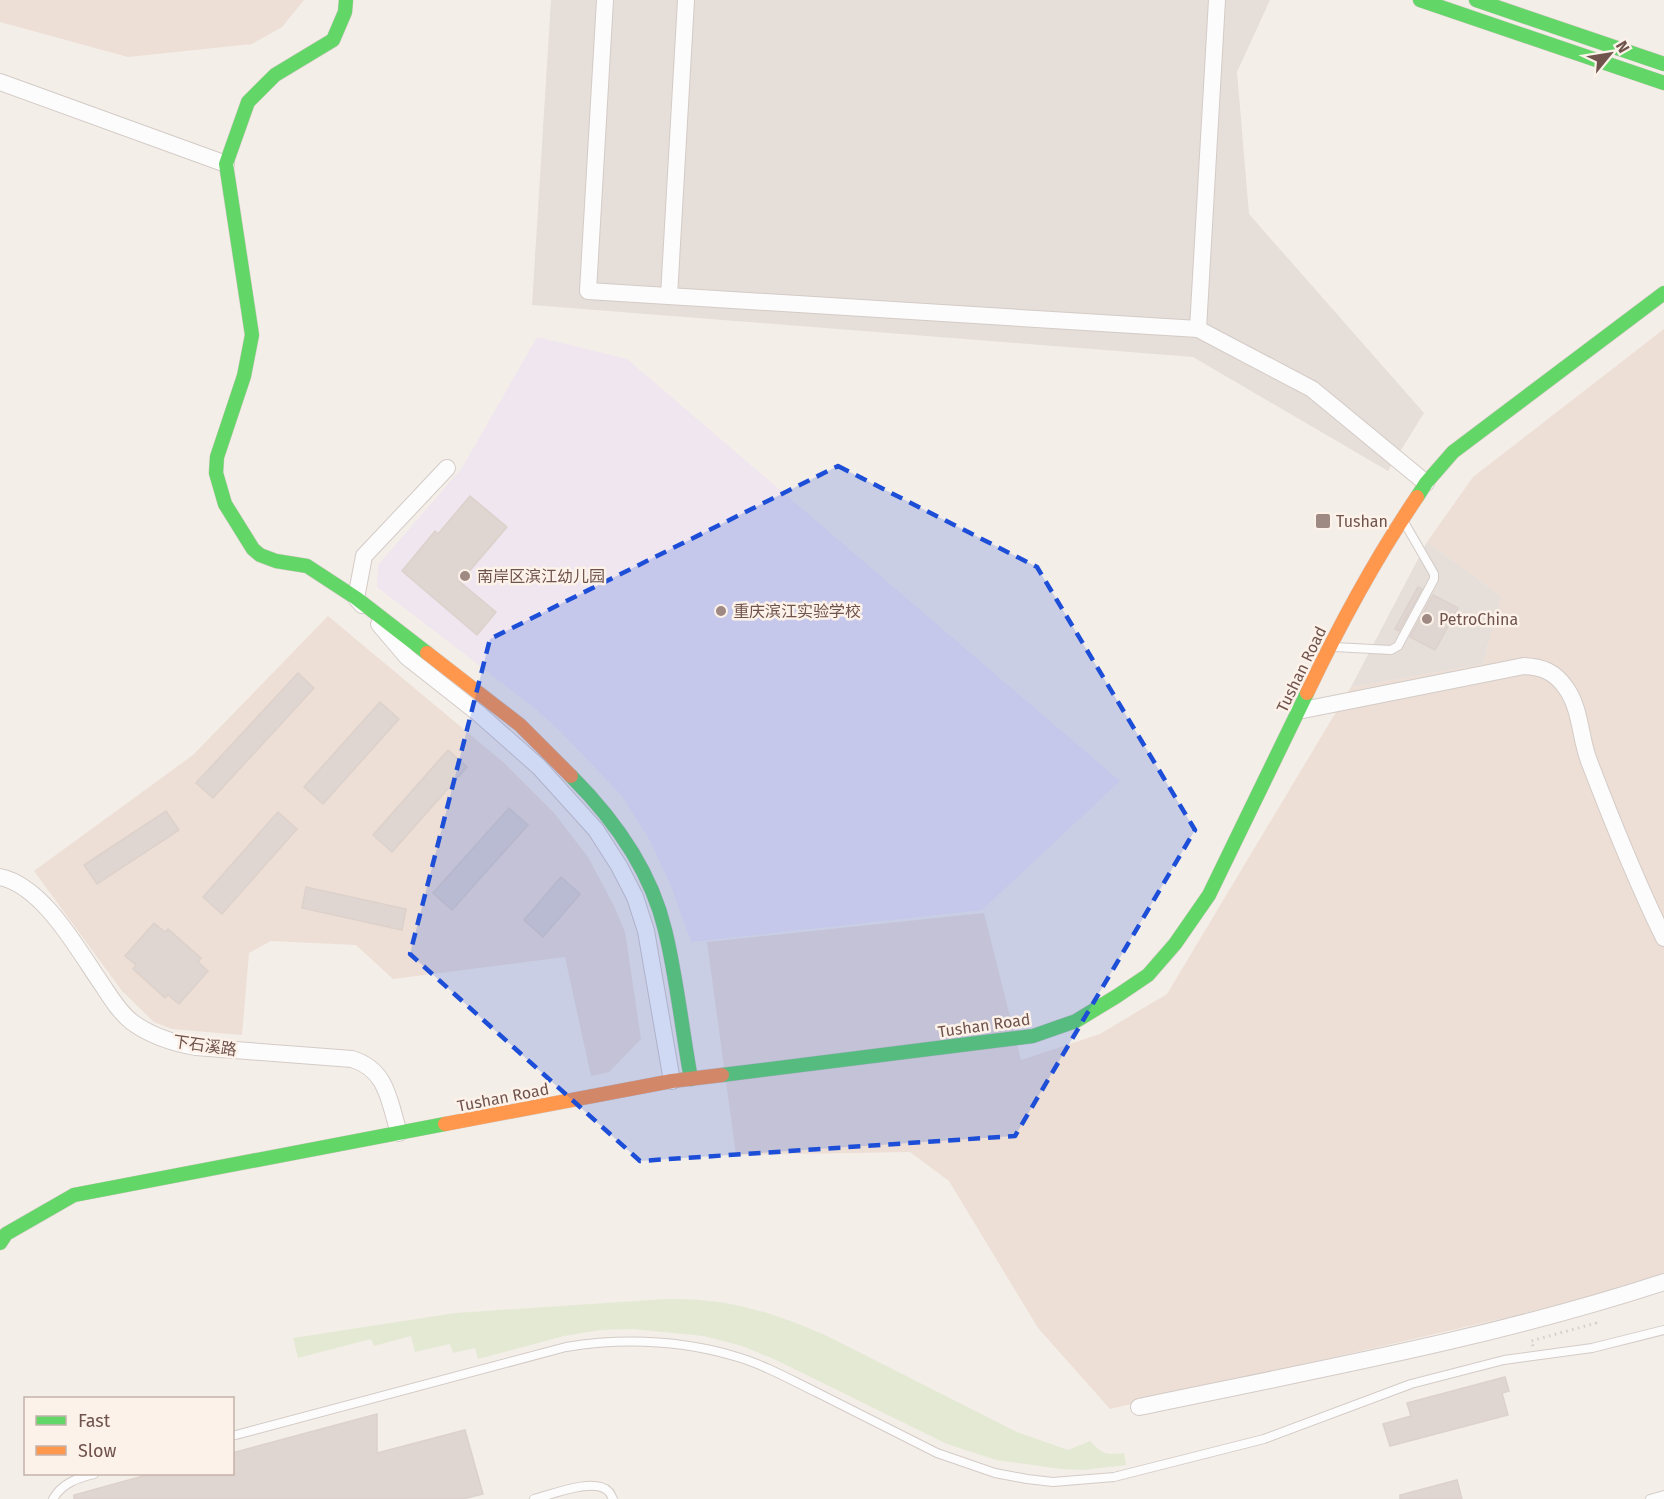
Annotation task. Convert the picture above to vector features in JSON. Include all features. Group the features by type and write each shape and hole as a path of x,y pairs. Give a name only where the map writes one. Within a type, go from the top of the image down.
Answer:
{"main road":[{"path":"346,0 345,12 333,40 275,75 248,102 226,164 252,335 244,376 217,457 216,473 220,489 225,504 253,549 260,555 276,561 307,566 356,598 520,725 582,787 610,820 634,856 652,892 665,929 691,1079"},
{"path":"1420,0 1664,83"},
{"path":"1476,0 1664,64"},
{"name":"Tushan Road","path":"0,1243 6,1234 74,1195 672,1081 1033,1036 1076,1021 1148,975 1175,944 1209,895 1329,647 1402,519 1426,483 1453,452 1664,293"}],"street":[{"path":"605,0 588,291 1198,329 1312,389 1426,483"},
{"path":"669,296 686,0"},
{"path":"1198,329 1217,0"},
{"path":"0,82 226,164"},
{"path":"447,468 364,556 356,598 407,657 478,712 539,767 596,830 635,897 646,931 672,1081"},
{"path":"1298,711 1524,666 1548,670 1558,677 1575,703 1588,759 1664,938"},
{"name":"下石溪路","path":"0,877 24,889 42,903 57,920 115,1004 131,1021 153,1035 196,1047 352,1059 364,1063 373,1069 386,1089 399,1133"},
{"path":"1139,1407 1425,1346 1590,1306 1664,1282"}],"lane":[{"path":"1329,647 1392,650 1398,646 1434,579 1434,574 1402,519"},
{"path":"234,1435 566,1347 598,1342 653,1342 698,1347 736,1356 770,1370 937,1453 985,1470 1035,1480 1083,1481 1114,1478 1264,1439 1411,1384 1503,1360 1600,1346 1664,1330"},
{"path":"53,1499 63,1487 88,1475"},
{"path":"534,1499 587,1485 608,1490 613,1499"},
{"path":"1650,1499 1664,1495"}],"path":[{"path":"1531,1341 1596,1323 1590,1306"}],"highlighted area":[{"path":"838,466 1037,567 1195,830 1015,1136 640,1161 410,954 490,639"}],"shaded area":[{"path":"0,0 304,0 282,27 252,44 128,57 0,22"},
{"path":"551,0 1270,0 1237,72 1249,214 1424,413 1388,471 1193,357 532,305"},
{"path":"1664,329 1664,1281 1110,1409 1038,1328 949,1181 910,1152 736,1155 707,942 984,913 1021,1060 1100,1034 1167,994 1351,687 1483,664 1501,596 1427,542 1473,477"},
{"name":"重庆滨江实验学校","path":"537,337 627,359 1120,781 982,910 691,942 671,886 648,837 622,796 560,731 532,706 377,587 378,565 462,468"},
{"path":"1427,542 1501,596 1483,664 1351,687"},
{"path":"328,616 503,762 554,813 588,857 625,932 641,1039 609,1072 591,1076 565,957 393,979 356,945 271,941 249,953 242,1035 172,1029 154,1022 122,991 34,871 193,755"}],"green space":[{"path":"666,1299 728,1304 785,1319 825,1335 1017,1432 1068,1450 1090,1441 1105,1453 1124,1453 1126,1465 1084,1470 996,1460 947,1444 776,1360 742,1346 704,1336 633,1329 600,1330 564,1336 478,1359 475,1348 453,1353 450,1344 415,1352 411,1336 374,1346 371,1339 298,1358 293,1338 455,1313"}],"building":[{"path":"470,496 507,527 460,582 496,612 477,635 402,571 435,531 438,534"},
{"path":"1418,587 1422,589 1399,631 1395,629"},
{"name":"PetroChina","path":"1433,595 1458,608 1435,650 1410,637"},
{"path":"298,673 314,688 213,798 196,783"},
{"path":"380,702 399,719 323,804 304,787"},
{"path":"448,750 467,767 392,852 373,835"},
{"path":"509,808 528,825 452,910 433,893"},
{"path":"166,811 179,830 97,884 84,865"},
{"path":"278,812 297,829 222,914 203,897"},
{"path":"561,877 580,894 543,937 524,920"},
{"path":"306,887 406,909 402,930 302,908"},
{"path":"154,923 165,932 168,929 201,958 198,962 208,971 179,1004 168,995 165,998 133,969 136,965 125,956"},
{"path":"1505,1377 1509,1391 1502,1393 1508,1415 1390,1446 1383,1424 1411,1416 1407,1403"},
{"path":"377,1414 377,1453 465,1430 483,1494 463,1499 74,1499 74,1495 147,1475 234,1475 234,1452"},
{"path":"1457,1480 1462,1499 1400,1499 1400,1495"}],"traffic: fast":[{"path":"346,0 345,12 333,40 275,75 248,102 226,164 252,335 244,376 217,457 216,473 225,504 253,549 260,555 276,561 307,566 356,598 427,653"},
{"path":"1420,0 1664,83"},
{"path":"1476,0 1664,64"},
{"path":"1417,497 1453,452 1664,293"},
{"path":"722,1075 1033,1036 1076,1021 1117,996 1148,975 1175,944 1209,895 1307,693"},
{"path":"571,776 601,809 629,847 659,908 669,948 691,1079"},
{"path":"0,1243 6,1234 74,1195 445,1124"}],"traffic: slow":[{"path":"1307,693 1358,593 1417,497"},
{"path":"427,653 520,725 571,776"},
{"path":"445,1124 672,1081 722,1075"}],"place":[{"name":"Tushan","path":"1323,521"},
{"name":"南岸区滨江幼儿园","path":"465,576"},
{"name":"重庆滨江实验学校","path":"721,611"},
{"name":"PetroChina","path":"1427,619"}]}
